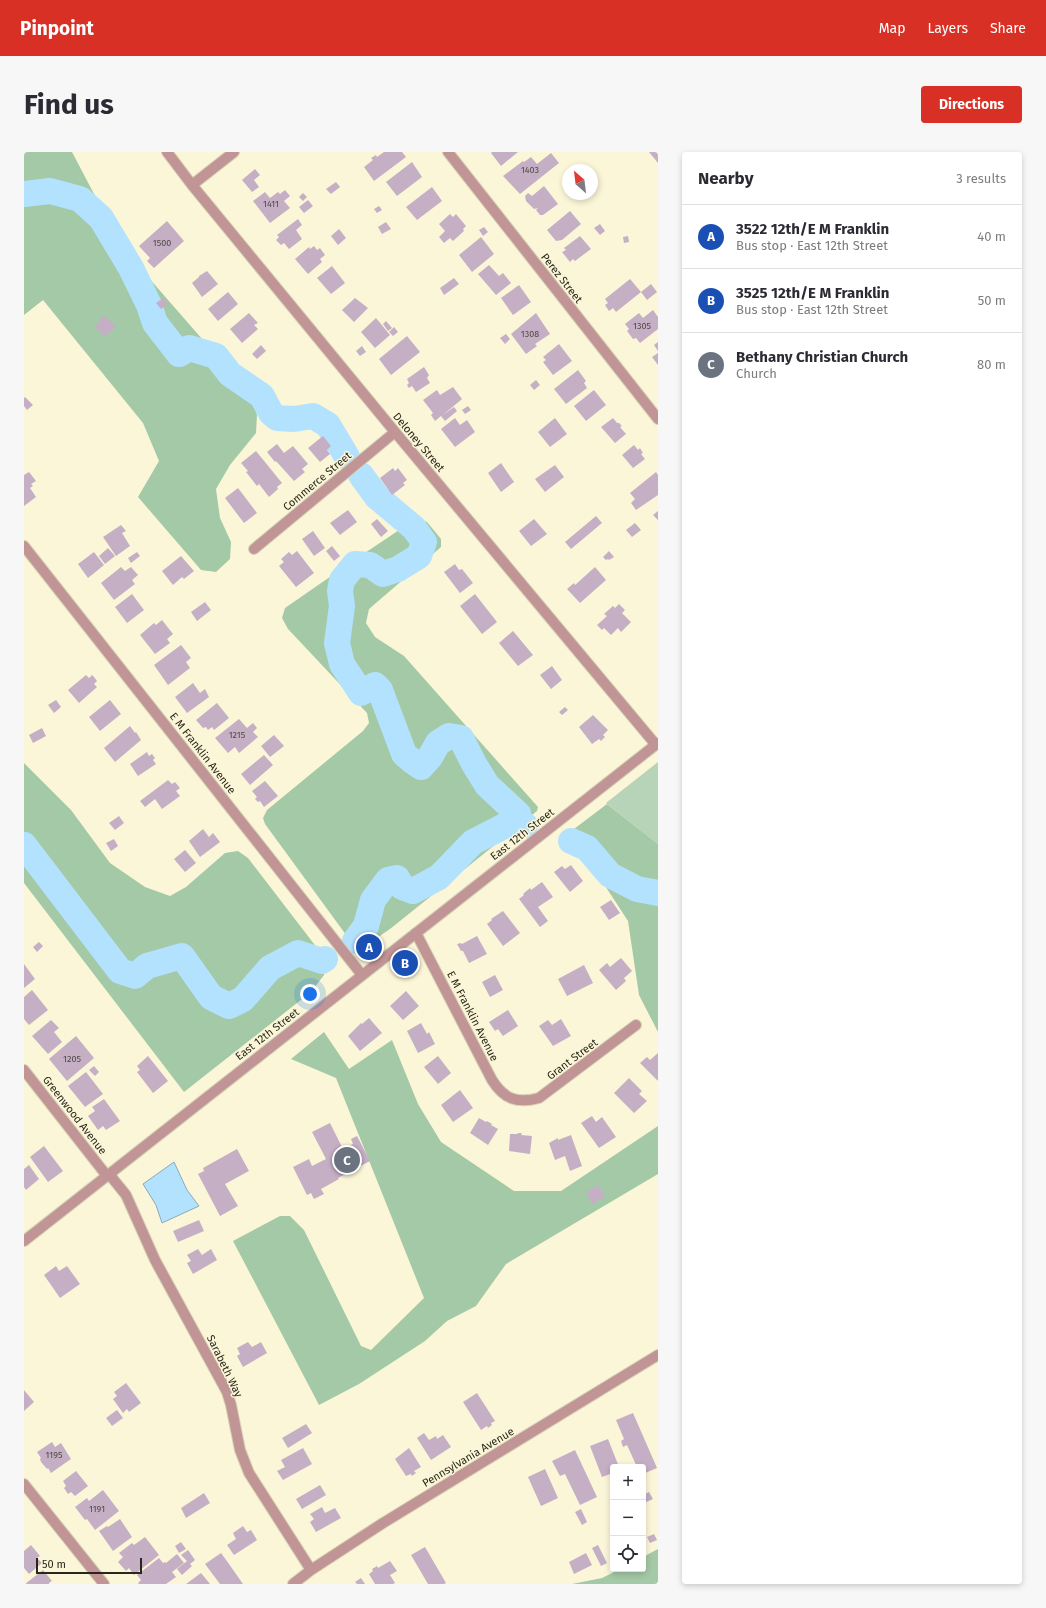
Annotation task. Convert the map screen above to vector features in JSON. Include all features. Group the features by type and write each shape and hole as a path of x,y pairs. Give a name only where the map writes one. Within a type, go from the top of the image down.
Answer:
{"street":[{"name":"Deloney Street","path":"167,152 192,185 395,432 657,744"},
{"path":"192,185 234,152"},
{"name":"Perez Street","path":"448,152 658,420"},
{"name":"Commerce Street","path":"254,549 395,432"},
{"name":"E M Franklin Avenue","path":"24,546 362,975"},
{"name":"East 12th Street","path":"24,1241 657,744"},
{"name":"E M Franklin Avenue","path":"416,933 495,1084 503,1094 517,1100"},
{"name":"Grant Street","path":"517,1100 530,1101 539,1098 636,1025"},
{"name":"Greenwood Avenue","path":"24,1070 108,1175"},
{"name":"Sarabeth Way","path":"108,1175 126,1196 155,1260 227,1392 240,1450 249,1473 311,1570"},
{"name":"Pennsylvania Avenue","path":"293,1584 311,1570 390,1520 658,1355"},
{"path":"24,1484 104,1584"}],"green space":[{"path":"24,152 72,152 104,213 134,261 251,395 257,415 256,433 230,465 216,489 220,518 231,542 230,559 216,572 201,570 138,497 159,461 143,423 43,300 24,315"},
{"path":"417,518 427,522 441,539 441,547 369,609 366,623 375,637 404,656 538,807 537,811 390,929 362,948 358,948 352,943 265,824 263,818 267,810 363,731 369,723 367,713 288,629 282,618 285,608"},
{"path":"658,762 658,844 606,803"},
{"path":"24,763 71,810 110,863 145,887 170,896 186,887 225,853 238,851 248,858 324,957 324,975 311,992 184,1092 24,883"},
{"path":"607,804 658,844 658,1032 639,995 628,921 570,832"},
{"path":"324,1032 349,1069 392,1040 418,1104 441,1142 514,1191 561,1191 658,1126 658,1174 506,1264 476,1306 447,1321 425,1341 359,1384 319,1405 233,1241 280,1216 290,1216 304,1230 361,1346 371,1350 424,1298 336,1078 291,1059"},
{"path":"658,1549 658,1584 572,1584 602,1578 614,1572 646,1572 646,1555"}],"water":[{"path":"174,1162 187,1190 199,1206 162,1223 156,1205 143,1184"}],"building":[{"path":"384,152 402,152 406,157 374,181 364,167 373,160 371,158 376,155 377,157"},
{"path":"518,152 501,166 491,153"},
{"path":"649,152 658,152 658,163"},
{"path":"551,153 559,163 520,194 503,176 531,157 537,164"},
{"path":"412,162 422,177 397,196 386,182"},
{"path":"255,169 260,175 254,180 259,187 252,192 242,180"},
{"path":"336,182 340,187 331,194 326,189"},
{"path":"544,186 558,204 543,215 540,215 536,210 538,208 534,209 526,201 525,196 528,193 532,196"},
{"path":"432,187 442,201 417,220 406,207"},
{"path":"285,190 290,196 284,201 290,208 270,223 253,201 265,192 270,198 278,192 280,194"},
{"path":"303,193 307,197 303,201 299,197"},
{"path":"308,200 313,206 304,213 299,207"},
{"path":"379,206 382,210 377,213 374,209"},
{"path":"570,211 581,224 562,240 556,241 547,230"},
{"path":"450,214 453,217 456,214 466,226 463,229 464,231 453,241 450,238 444,243 439,237 445,231 439,224"},
{"path":"298,219 302,225 296,230 302,239 289,249 284,243 281,245 276,240 279,237 277,235"},
{"path":"167,221 184,241 154,268 147,261 150,258 139,246"},
{"path":"386,222 391,229 382,234 378,227"},
{"path":"600,224 605,231 600,235 594,228"},
{"path":"484,227 488,232 483,236 479,230"},
{"path":"339,229 346,238 338,245 331,236"},
{"path":"580,236 591,249 575,261 573,259 570,262 562,252 566,250 564,248"},
{"path":"628,236 629,242 624,243 623,237"},
{"path":"481,237 494,254 472,272 459,255"},
{"path":"314,246 317,250 320,248 325,255 320,259 322,262 308,274 295,259 309,247 310,249"},
{"path":"489,265 499,276 503,273 511,283 496,295 478,274"},
{"path":"332,266 345,283 331,294 317,278"},
{"path":"207,271 218,284 202,297 192,283"},
{"path":"454,278 459,284 444,295 440,288"},
{"path":"630,279 641,292 616,312 613,308 609,311 605,305 608,303 605,299"},
{"path":"651,284 657,292 647,300 641,292"},
{"path":"519,285 531,302 513,315 501,298"},
{"path":"228,292 238,304 218,321 208,309"},
{"path":"163,298 168,304 161,309 156,303"},
{"path":"355,298 368,308 354,322 342,310"},
{"path":"653,310 658,317 658,329 640,343 636,338 633,339 627,331 629,329 625,324 639,313 643,318"},
{"path":"249,313 258,323 254,325 258,329 242,343 230,329"},
{"path":"536,313 550,334 535,344 537,346 526,354 511,334"},
{"path":"104,315 116,326 105,337 95,327"},
{"path":"376,318 390,335 375,348 361,332"},
{"path":"386,321 392,328 388,331 383,324"},
{"path":"394,327 398,332 393,336 389,332"},
{"path":"506,334 510,339 505,344 500,338"},
{"path":"407,336 420,352 391,375 379,359"},
{"path":"658,342 658,351 654,345"},
{"path":"559,344 572,361 553,375 543,362 546,360 543,357"},
{"path":"261,345 266,351 257,359 252,354"},
{"path":"362,346 366,352 360,356 356,351"},
{"path":"658,353 658,365 652,357"},
{"path":"424,367 429,375 427,378 430,383 416,392 412,386 409,388 407,385 409,383 407,379"},
{"path":"578,370 586,381 584,383 587,388 566,404 554,389"},
{"path":"536,380 540,385 534,390 530,385"},
{"path":"453,387 462,399 443,415 454,407 457,411 445,421 441,416 435,421 431,415 433,413 423,400 437,390 440,395"},
{"path":"594,390 606,405 586,421 574,406"},
{"path":"25,397 33,405 27,410 24,406"},
{"path":"468,406 471,410 465,414 462,410"},
{"path":"455,418 460,425 467,420 475,432 455,447 441,429"},
{"path":"555,418 567,434 550,447 538,432"},
{"path":"613,418 622,426 620,427 626,434 615,443 601,427"},
{"path":"323,436 331,446 327,450 330,454 320,462 308,448"},
{"path":"277,444 284,453 293,446 308,464 302,469 305,472 294,481 267,452"},
{"path":"634,445 638,450 640,448 643,453 641,454 645,459 633,468 622,455"},
{"path":"256,451 282,483 269,497 259,484 257,486 241,463"},
{"path":"501,463 514,482 501,492 488,473"},
{"path":"555,465 564,477 545,492 535,479"},
{"path":"393,468 395,471 398,468 407,480 403,483 405,485 392,495 380,478"},
{"path":"29,472 36,481 31,484 33,486 30,488 36,497 24,506 24,475"},
{"path":"656,472 658,475 658,495 636,510 631,503 635,499 630,493"},
{"path":"238,488 257,513 244,523 225,498"},
{"path":"348,510 357,522 340,535 330,523"},
{"path":"658,511 658,520 653,515"},
{"path":"596,516 602,523 571,549 565,542"},
{"path":"377,519 388,531 381,537 371,524"},
{"path":"534,519 547,534 531,546 519,531"},
{"path":"635,523 641,530 632,537 626,530"},
{"path":"121,525 126,531 122,533 130,546 116,556 103,537"},
{"path":"313,531 325,548 314,556 302,539"},
{"path":"332,546 340,556 334,561 326,551"},
{"path":"108,548 115,556 105,564 99,556"},
{"path":"297,551 314,573 296,587 279,566 284,562 281,559 289,552 292,555"},
{"path":"609,551 614,557 606,560 603,557"},
{"path":"94,552 104,565 88,578 78,564"},
{"path":"137,552 140,556 131,563 128,558"},
{"path":"181,556 194,571 184,579 182,577 173,585 162,571"},
{"path":"455,564 459,570 462,569 473,583 460,593 444,572"},
{"path":"121,567 125,571 131,567 138,575 132,580 135,584 114,600 101,583"},
{"path":"595,567 606,580 580,603 567,589 574,583 575,585"},
{"path":"132,594 144,610 127,623 115,607"},
{"path":"475,594 497,622 482,634 460,606"},
{"path":"205,602 211,610 197,621 191,612"},
{"path":"619,604 625,610 622,613 631,622 621,632 618,628 611,635 604,628 602,630 597,625 607,616 604,614 613,606 615,608"},
{"path":"162,620 173,634 167,639 170,643 155,654 140,635 154,623 156,625"},
{"path":"513,631 533,655 518,666 499,643"},
{"path":"181,645 191,658 186,662 190,668 168,685 154,665"},
{"path":"552,666 562,680 551,689 540,675"},
{"path":"86,675 89,678 92,675 94,677 97,681 94,684 97,687 79,703 68,690"},
{"path":"193,683 200,693 205,689 209,697 187,713 175,697"},
{"path":"56,700 61,707 54,713 48,705"},
{"path":"110,700 121,714 100,731 89,717"},
{"path":"217,703 229,718 214,730 212,727 208,730 206,727 203,728 196,720"},
{"path":"565,707 568,710 562,715 559,712"},
{"path":"593,715 608,730 603,735 605,737 601,741 599,739 592,744 579,727"},
{"path":"239,719 247,728 253,723 257,728 253,732 258,737 239,753 235,747 228,753 215,738"},
{"path":"130,726 141,740 115,762 104,748"},
{"path":"42,728 46,736 33,743 29,735"},
{"path":"274,735 284,746 270,757 261,746"},
{"path":"147,752 149,756 152,754 155,758 153,760 156,764 138,776 130,764"},
{"path":"264,755 273,765 250,785 241,774"},
{"path":"168,780 172,784 175,782 180,788 176,791 180,796 162,809 155,799 145,807 140,801"},
{"path":"265,781 278,796 264,807 260,801 258,802 255,799 257,797 252,791"},
{"path":"119,816 124,823 115,830 109,823"},
{"path":"203,829 209,837 213,833 220,842 200,857 189,841"},
{"path":"114,839 118,846 111,851 106,843"},
{"path":"185,850 196,863 185,872 174,859"},
{"path":"571,865 583,881 570,892 554,872 562,866 565,869"},
{"path":"542,882 553,897 538,907 548,921 540,927 519,899 530,888 531,890"},
{"path":"611,900 620,913 609,920 600,907"},
{"path":"503,911 520,933 503,946 487,924 492,920 491,919"},
{"path":"477,936 487,954 469,963 463,951 461,951 457,944 462,944"},
{"path":"39,942 43,946 37,952 33,947"},
{"path":"621,958 632,971 624,978 626,981 616,990 599,970 607,963 610,967"},
{"path":"24,964 35,979 24,988"},
{"path":"584,965 593,983 567,996 558,979"},
{"path":"495,975 503,990 490,997 482,982"},
{"path":"32,990 48,1010 29,1025 24,1019 24,997"},
{"path":"406,991 419,1006 403,1020 390,1006"},
{"path":"508,1010 518,1026 503,1036 498,1029 495,1031 489,1022"},
{"path":"369,1018 382,1033 360,1051 348,1036 361,1023 362,1024"},
{"path":"561,1019 571,1036 553,1046 539,1026 548,1020 552,1025"},
{"path":"51,1020 59,1028 54,1032 62,1042 48,1054 32,1036"},
{"path":"421,1023 427,1034 429,1032 435,1044 418,1053 407,1031"},
{"path":"76,1036 94,1058 67,1081 49,1059"},
{"path":"658,1053 658,1081 640,1063 647,1057 650,1060"},
{"path":"148,1056 168,1081 153,1093 137,1072 140,1070 137,1066"},
{"path":"438,1056 451,1073 438,1084 424,1067"},
{"path":"94,1066 99,1072 95,1076 89,1070"},
{"path":"86,1072 103,1094 85,1107 68,1086"},
{"path":"629,1078 642,1091 639,1094 647,1101 634,1113 614,1093"},
{"path":"460,1090 473,1108 453,1122 441,1105"},
{"path":"104,1099 120,1121 106,1130 103,1126 98,1130 88,1116 95,1111 92,1107"},
{"path":"592,1116 596,1122 602,1117 616,1137 599,1148 581,1123"},
{"path":"479,1118 486,1122 487,1121 498,1129 488,1145 470,1133"},
{"path":"330,1123 343,1149 353,1144 351,1139 357,1136 370,1161 321,1189 324,1194 314,1199 311,1193 307,1195 293,1167 309,1159 312,1166 326,1159 312,1132"},
{"path":"522,1133 521,1135 532,1136 530,1154 509,1151 510,1134"},
{"path":"571,1135 582,1166 570,1171 565,1156 555,1160 549,1143 558,1138 558,1140"},
{"path":"44,1146 63,1171 48,1182 30,1157"},
{"path":"237,1149 249,1171 225,1184 238,1206 220,1216 198,1174 204,1171 203,1168"},
{"path":"29,1165 39,1179 26,1190 24,1187 24,1169"},
{"path":"599,1185 605,1197 592,1204 586,1192"},
{"path":"199,1220 204,1231 178,1242 173,1231"},
{"path":"198,1249 202,1255 211,1249 217,1260 193,1274 187,1263 191,1261 187,1255"},
{"path":"56,1266 59,1271 67,1266 80,1284 60,1298 44,1275"},
{"path":"248,1342 252,1347 261,1342 267,1353 243,1367 237,1356 240,1354 237,1348"},
{"path":"126,1383 141,1403 129,1412 127,1409 123,1413 113,1399 117,1396 114,1392"},
{"path":"24,1390 34,1402 24,1411"},
{"path":"477,1393 495,1421 491,1423 492,1425 488,1428 487,1426 481,1430 463,1402"},
{"path":"117,1410 123,1418 112,1426 106,1418"},
{"path":"633,1413 657,1468 646,1473 646,1464 636,1464 627,1445 623,1447 621,1441 624,1439 616,1420"},
{"path":"306,1424 312,1433 288,1448 282,1438"},
{"path":"424,1433 429,1440 436,1436 437,1439 443,1435 451,1447 431,1460 417,1438"},
{"path":"608,1439 618,1464 610,1464 610,1474 602,1477 590,1446"},
{"path":"52,1442 55,1447 61,1443 71,1459 51,1473 41,1462 41,1458 37,1452"},
{"path":"303,1448 312,1464 283,1480 277,1471 285,1467 281,1460"},
{"path":"409,1448 421,1467 414,1471 416,1473 412,1476 411,1474 406,1476 395,1459"},
{"path":"575,1450 597,1497 580,1505 565,1474 560,1476 552,1461"},
{"path":"545,1469 558,1498 541,1506 528,1477"},
{"path":"76,1471 88,1486 75,1496 71,1492 68,1494 64,1488 66,1486 63,1481"},
{"path":"320,1485 326,1495 302,1509 296,1499"},
{"path":"103,1490 119,1511 95,1530 75,1507 87,1498 89,1501"},
{"path":"649,1492 653,1499 646,1502 646,1494"},
{"path":"204,1493 210,1503 186,1518 181,1508"},
{"path":"322,1507 325,1513 335,1508 341,1518 316,1532 310,1522 314,1519 310,1514"},
{"path":"581,1509 587,1522 582,1525 575,1512"},
{"path":"120,1519 132,1537 113,1551 99,1531"},
{"path":"243,1526 247,1532 251,1530 257,1540 234,1555 227,1545 236,1539 233,1533"},
{"path":"654,1534 657,1540 650,1543 647,1537"},
{"path":"145,1537 159,1555 134,1575 129,1568 126,1571 118,1562 123,1557 119,1553 132,1543 134,1545"},
{"path":"181,1542 186,1549 179,1553 175,1546"},
{"path":"31,1545 40,1556 37,1558 42,1563 29,1574 24,1568 24,1551"},
{"path":"598,1545 607,1563 601,1566 592,1548"},
{"path":"425,1547 446,1583 428,1584 411,1555"},
{"path":"188,1550 195,1560 190,1564 192,1566 182,1575 177,1569 187,1561 181,1555"},
{"path":"221,1553 243,1584 220,1584 205,1564"},
{"path":"586,1553 592,1565 574,1574 569,1562"},
{"path":"177,1554 184,1563 172,1572 176,1577 166,1584 138,1583 141,1580 137,1575 159,1558 163,1563 166,1563"},
{"path":"390,1561 397,1571 390,1575 395,1583 375,1584 369,1574 373,1571 372,1569 377,1566 378,1568"},
{"path":"43,1570 52,1581 49,1584 25,1584"},
{"path":"201,1573 210,1584 186,1584"},
{"path":"361,1578 365,1584 357,1584 355,1582"}],"waterway":[{"path":"24,194 50,191 80,199 101,218 131,268 149,305 155,323 179,354 189,348 216,356 230,374 262,396 271,413 277,418 294,419 313,416 328,425 347,457"},
{"path":"361,475 377,497 414,528 424,542 419,556 398,569 383,574 370,565 355,564 342,580 340,591 342,606 337,643 342,664 361,693 375,685 380,690 404,754 421,767 430,757 438,743 449,736 461,738 474,764 487,785 518,814 516,820"},
{"path":"355,941 366,926 373,900 388,880 397,878 402,887 413,891 439,877 473,842 516,820 525,825"},
{"path":"571,841 587,848 610,875 637,889 658,893"},
{"path":"24,845 120,971 135,976 147,966 182,956 211,997 229,1006 243,999 270,968 298,953 322,961 325,959"}],"place":[{"name":"3522 12th/E M Franklin","path":"369,947"},
{"name":"3525 12th/E M Franklin","path":"405,963"},
{"name":"Bethany Christian Church","path":"347,1160"}]}
